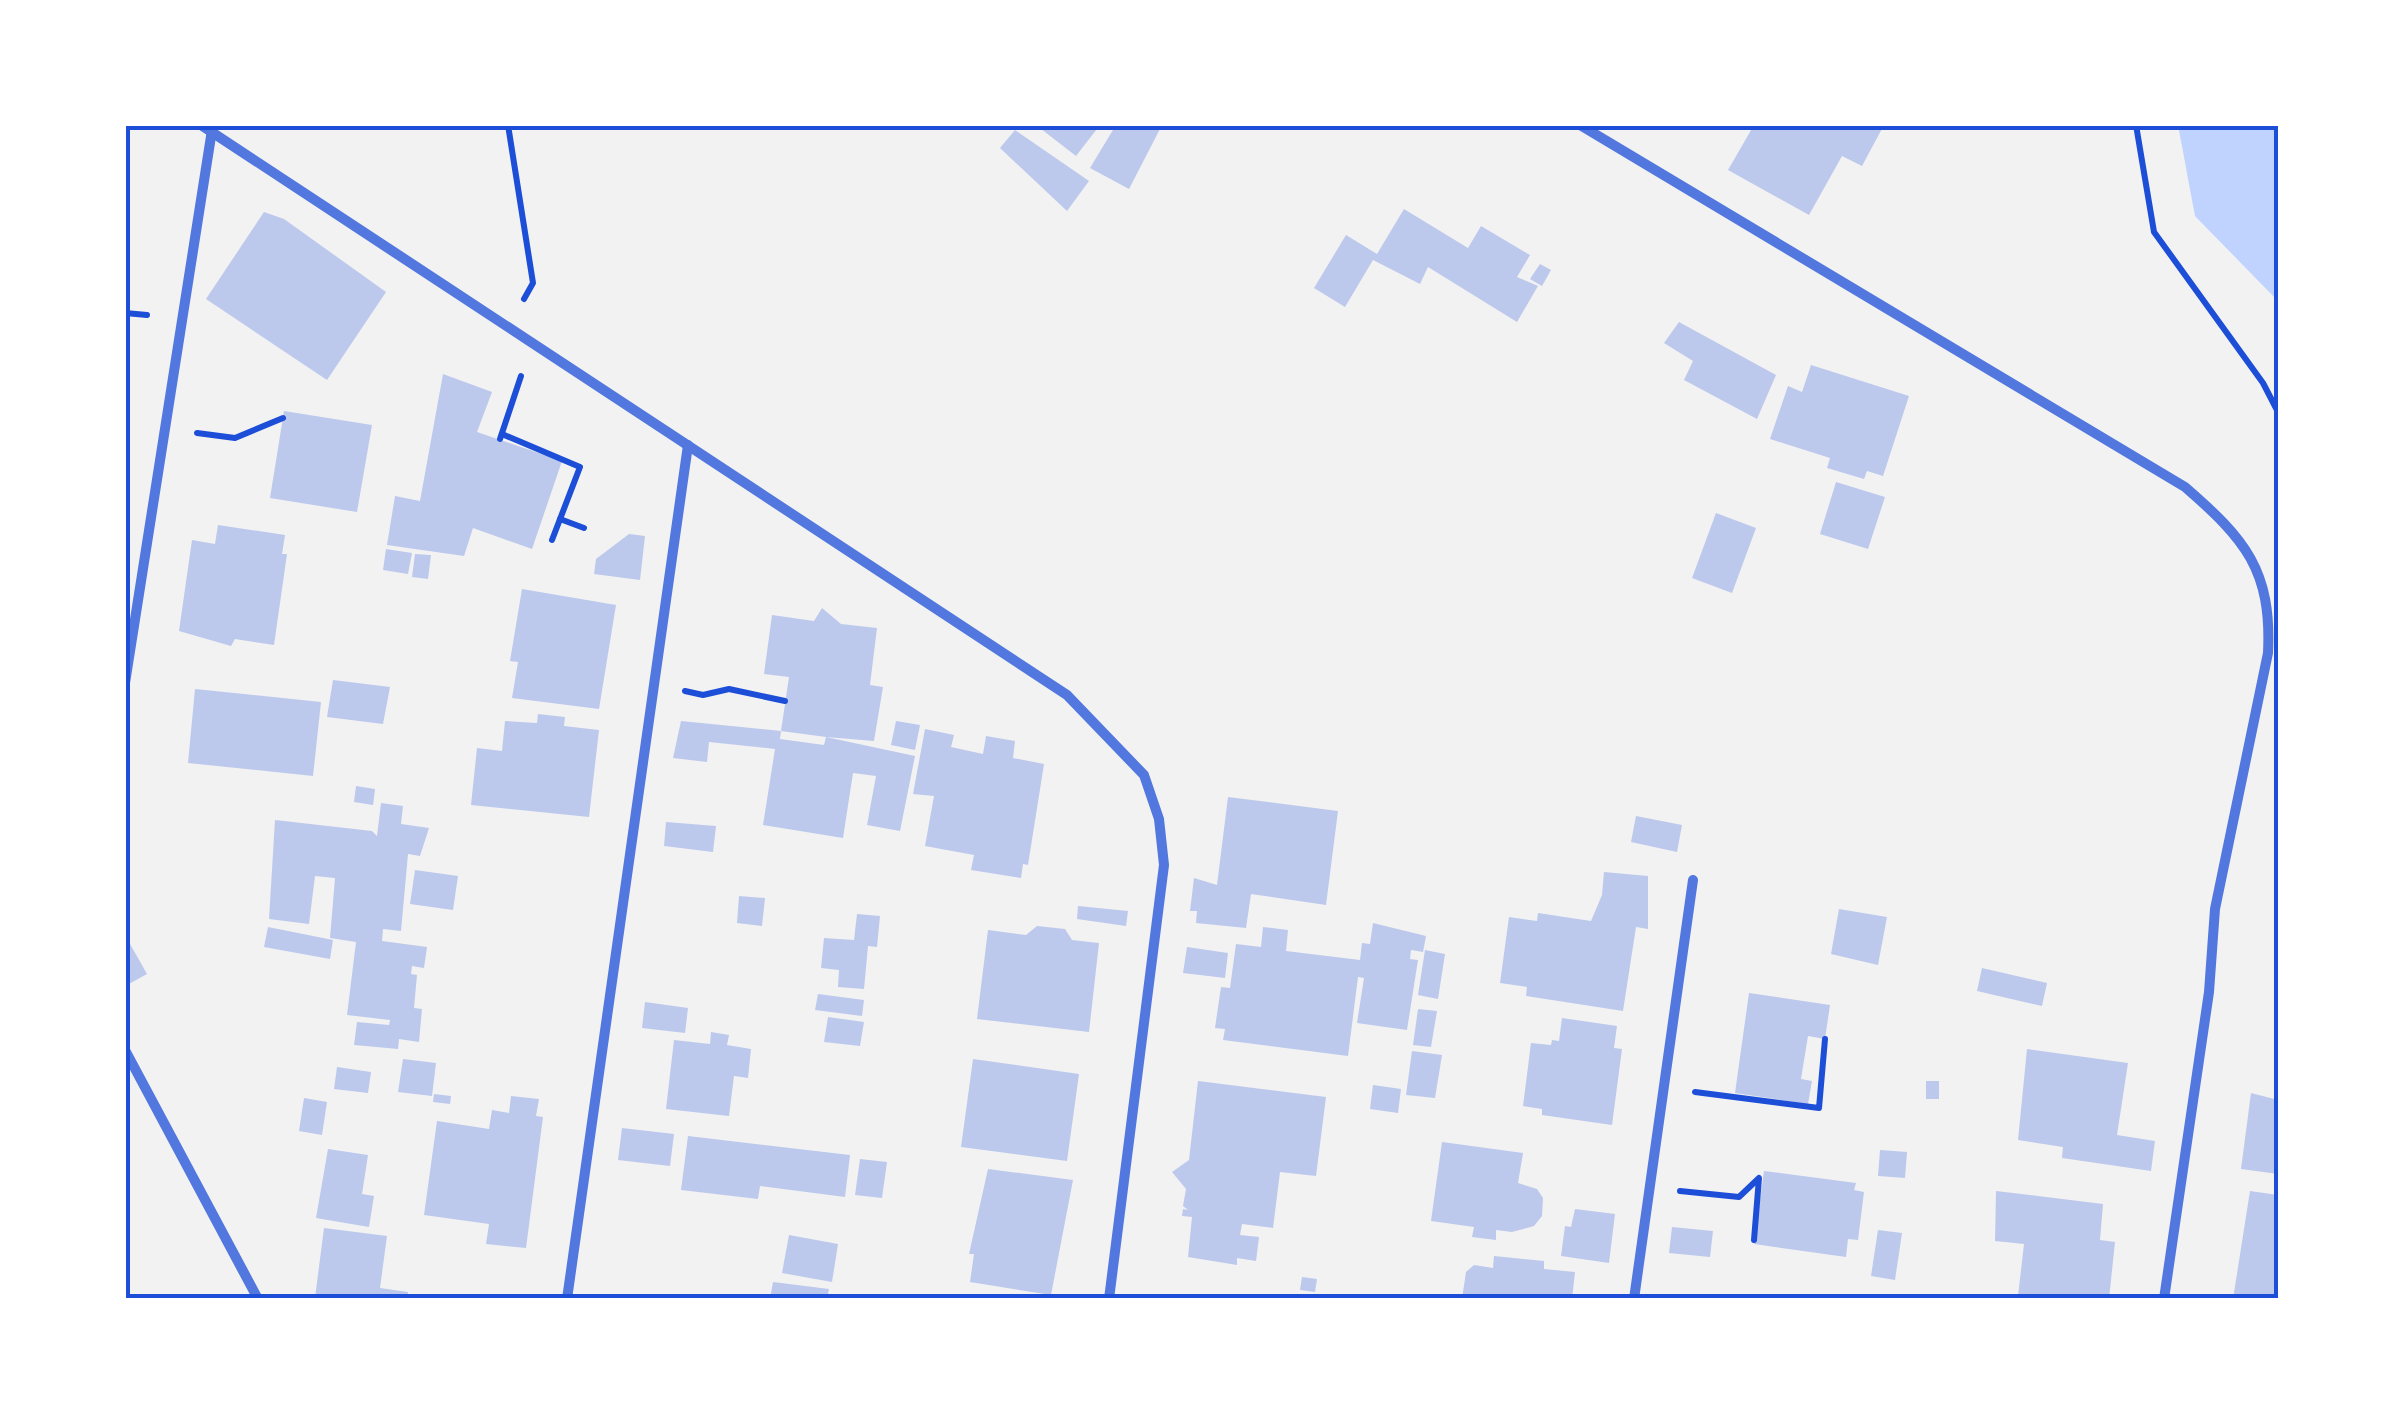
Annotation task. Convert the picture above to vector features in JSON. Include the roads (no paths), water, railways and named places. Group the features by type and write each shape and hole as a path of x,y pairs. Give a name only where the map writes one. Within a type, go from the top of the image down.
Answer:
{"street":[{"path":"1580,125 2172,478 2226,522 2258,566 2270,613 2268,653 2215,908 2209,992 2164,1299"},
{"path":"125,684 166,429 207,128 1066,695 1144,776 1158,819 1164,865 1109,1299"},
{"path":"567,1299 688,445"},
{"path":"1634,1299 1693,880"},
{"path":"125,1050 258,1299"}],"water":[{"path":"2178,125 2278,125 2278,301 2195,216"}]}
